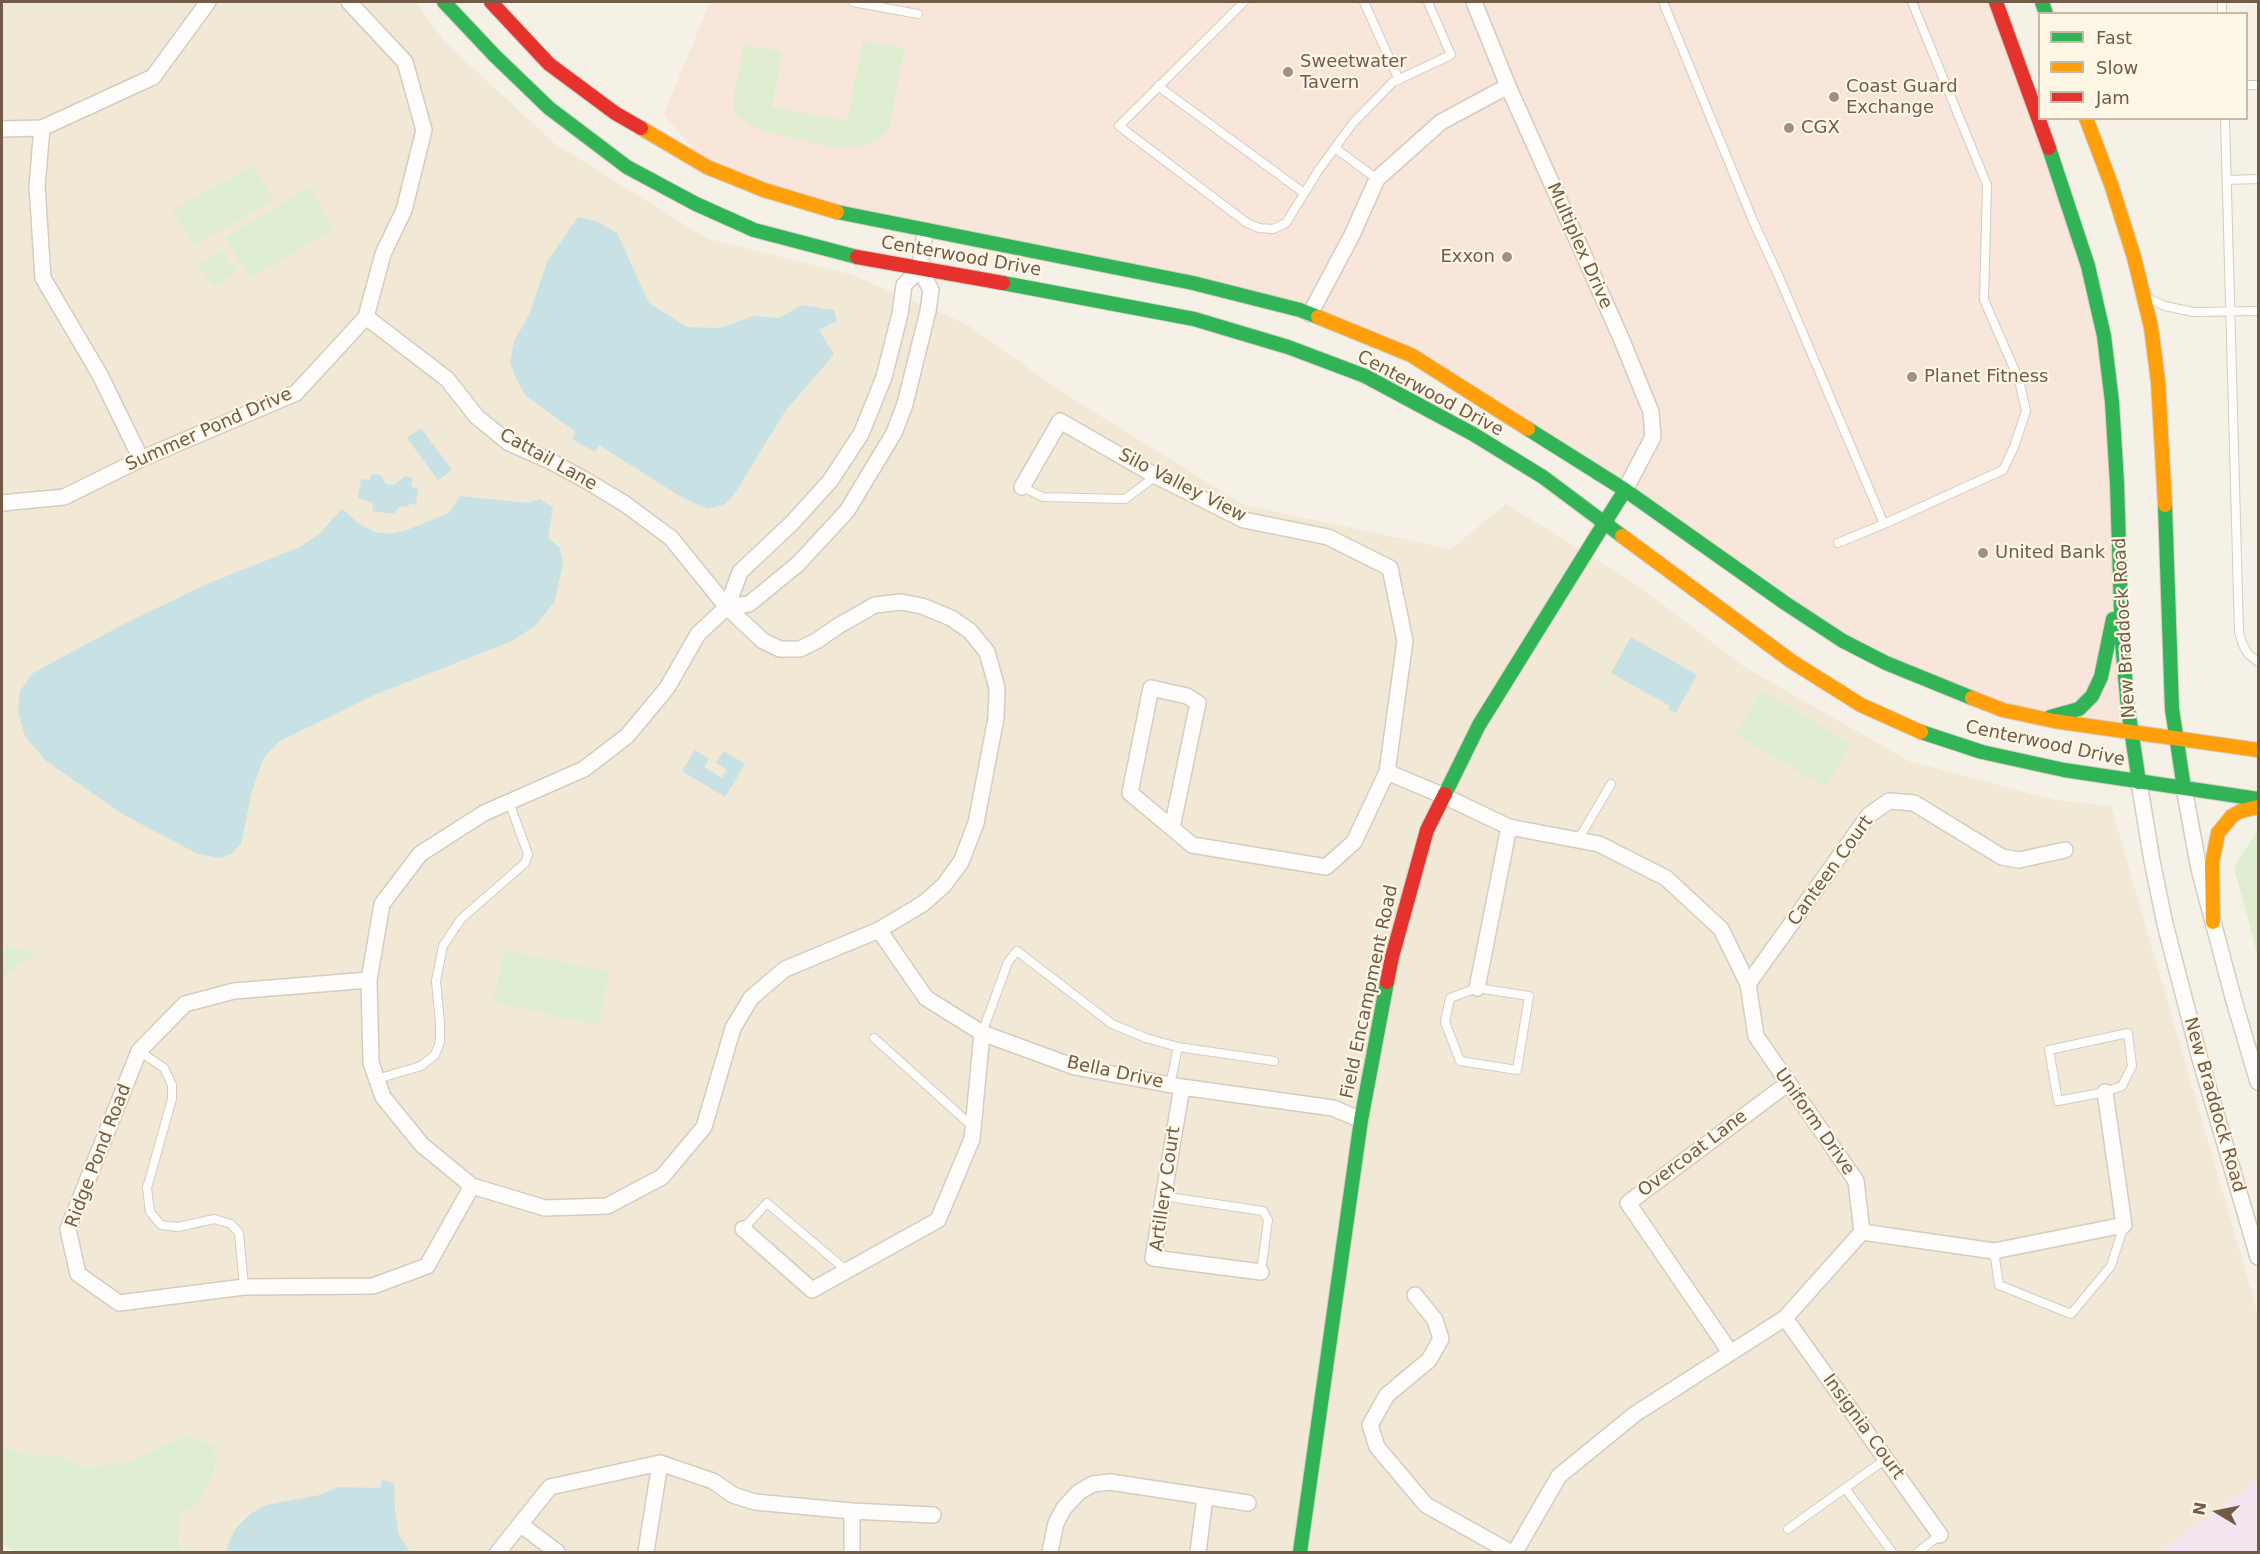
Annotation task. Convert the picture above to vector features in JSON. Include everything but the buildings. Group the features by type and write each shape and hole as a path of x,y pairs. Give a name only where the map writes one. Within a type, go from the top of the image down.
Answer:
{"street":[{"path":"2,129 42,128 153,77 208,2"},
{"name":"Summer Pond Drive","path":"2,503 64,497 141,459 296,393 366,317 383,254 404,210 424,129 405,62 349,2"},
{"name":"Centerwood Drive","path":"444,2 549,108 627,167 696,204 754,230 844,255 958,274 1194,319 1288,347 1365,376 1473,434 1543,477 1791,661 1861,705 1921,732 1982,752 2064,770 2259,799"},
{"name":"Centerwood Drive","path":"491,2 549,64 615,113 707,167 764,190 824,209 1193,283 1252,296 1310,314 1411,355 1625,490 1843,641 1886,663 2003,710 2040,718 2259,750"},
{"name":"Multiplex Drive","path":"1474,2 1508,86 1621,338 1651,412 1653,437 1625,490"},
{"name":"New Braddock Road","path":"1996,2 2038,117"},
{"path":"1310,314 1352,235 1377,180 1441,122 1508,86"},
{"name":"New Braddock Road","path":"2039,120 2088,266 2104,336 2112,402 2122,642 2131,731 2152,861 2165,924 2204,1071 2259,1257"},
{"path":"2087,120 2121,215 2145,297 2151,327 2160,403 2168,628 2172,709 2176,737 2199,869 2259,1082"},
{"path":"42,128 37,186 43,278 100,375 141,459"},
{"path":"728,607 749,604 798,564 847,511 894,433 906,404 928,311 931,290 920,269 925,231"},
{"path":"472,1186 422,1145 383,1097 371,1063 369,980 382,904 420,854 484,813 584,769 627,736 666,688 698,634 728,607 740,572 792,523 830,481 861,434 884,377 900,314 904,285 920,269"},
{"name":"Cattail Lane","path":"366,317 447,379 477,417 509,443 587,481 625,504 671,538 728,607 763,641 780,649 800,649 875,604 901,602 922,606 951,618 970,631 987,652 997,688 996,718 976,823 961,862 944,885 924,903 879,930 785,969 751,998 733,1028 704,1127 662,1177 607,1206 545,1208 472,1186"},
{"name":"Silo Valley View","path":"1022,487 1060,421 1156,476 1244,520 1328,537 1390,568 1404,641 1388,772 1354,842 1326,867 1192,845 1130,794 1151,688 1187,696 1198,703 1172,828"},
{"name":"Field Encampment Road","path":"1300,1552 1361,1120 1399,928 1427,830 1479,725 1625,490"},
{"path":"2040,718 2055,717 2079,709 2092,696 2101,677 2121,582"},
{"path":"1388,772 1444,796"},
{"name":"Uniform Drive","path":"1444,796 1509,827 1599,844 1666,878 1721,929 1748,984 1756,1036 1856,1181 1862,1232"},
{"name":"Canteen Court","path":"1748,984 1869,815 1889,801 1914,803 2002,857 2019,860 2065,850"},
{"path":"2213,922 2212,863 2218,833 2232,816 2241,811 2259,807"},
{"path":"1477,988 1509,827"},
{"name":"Bella Drive","path":"879,930 926,998 982,1033 1075,1067 1176,1085 1333,1108 1361,1120"},
{"name":"Ridge Pond Road","path":"369,980 234,990 185,1004 139,1051 68,1229 78,1274 119,1303 244,1287 374,1286 428,1266 472,1186"},
{"path":"743,1229 812,1290 938,1220 972,1139 982,1033"},
{"name":"Overcoat Lane","path":"1730,1352 1628,1203 1787,1084"},
{"name":"Artillery Court","path":"1176,1085 1153,1258 1261,1272"},
{"path":"1515,1552 1559,1476 1635,1414 1785,1318 1862,1232 1994,1251 2124,1225 2105,1092"},
{"path":"1415,1295 1435,1320 1440,1340 1429,1360 1387,1395 1370,1425 1377,1447 1426,1505 1510,1552"},
{"name":"Insignia Court","path":"1785,1318 1940,1535"},
{"path":"646,1552 660,1463"},
{"path":"498,1552 550,1487 660,1463 713,1481 733,1495 755,1502 852,1511 933,1515"},
{"path":"1050,1552 1056,1523 1064,1508 1079,1492 1093,1484 1110,1482 1248,1503"},
{"path":"1198,1552 1205,1497"},
{"path":"852,1511 852,1552"},
{"path":"520,1524 557,1552"}],"lane":[{"path":"853,2 918,14"},
{"path":"1244,2 1119,126 1247,223 1259,228 1273,229 1286,223 1353,123 1393,82 1451,55 1428,2"},
{"path":"1364,2 1399,80"},
{"path":"1663,2 1754,223 1784,286 1884,524"},
{"path":"1838,543 2003,470 2014,447 2026,411 2019,380 1984,300 1987,185 1912,2"},
{"path":"1158,86 1304,193"},
{"path":"2225,120 2239,631 2248,654 2259,663"},
{"path":"1335,148 1377,180"},
{"path":"2227,180 2259,179"},
{"path":"2145,297 2165,306 2193,312 2259,311"},
{"path":"1022,487 1043,497 1125,499 1156,476"},
{"path":"1578,840 1611,784"},
{"path":"377,1079 421,1066 435,1055 440,1042 436,981 443,946 461,919 525,864 528,854 509,802"},
{"path":"982,1033 1008,962 1017,951 1112,1024 1146,1038 1178,1047 1274,1061"},
{"path":"1477,988 1529,996 1517,1070 1460,1061 1445,1022 1450,998 1477,988"},
{"path":"2128,1033 2132,1066 2122,1086 2105,1092 2058,1101 2049,1050 2128,1033"},
{"path":"874,1038 973,1127"},
{"path":"1176,1085 1178,1047"},
{"path":"139,1051 164,1068 172,1085 172,1099 147,1188 150,1212 161,1225 178,1227 214,1219 231,1224 238,1233 244,1287"},
{"path":"1162,1196 1263,1211 1268,1220 1261,1272"},
{"path":"743,1229 767,1203 847,1271"},
{"path":"1994,1251 1999,1285 2071,1314 2111,1266 2124,1225"},
{"path":"1788,1529 1886,1459"},
{"path":"1845,1488 1892,1552"},
{"path":"1918,1552 1940,1535"}],"shaded area":[{"path":"2,2 416,2 444,41 554,143 706,238 850,274 966,324 1065,394 1244,505 1451,549 1506,504 1637,585 1746,668 1909,761 2055,800 2111,806 2258,1314 2258,1552 185,1552 178,1542 180,1514 199,1503 212,1476 216,1458 214,1446 187,1435 123,1465 111,1464 84,1468 62,1455 29,1455 2,1446 2,978 38,953 2,945"},
{"path":"710,2 1999,2 2104,336 2131,731 2003,710 1886,663 1411,355 1310,314 925,231 707,167 664,114"},
{"path":"2258,1480 2258,1552 2160,1552"}],"green space":[{"path":"863,41 904,48 889,130 877,141 864,146 829,147 756,129 741,120 735,112 733,102 744,45 782,52 772,107 847,121"},
{"path":"253,165 273,201 193,246 173,210"},
{"path":"310,187 334,229 249,278 225,237"},
{"path":"222,250 236,272 213,287 199,265"},
{"path":"1761,690 1851,744 1825,787 1736,734"},
{"path":"2258,829 2258,956 2234,868"},
{"path":"2,945 38,953 2,978"},
{"path":"505,950 610,972 598,1025 493,1002"},
{"path":"187,1435 214,1446 216,1458 212,1477 199,1503 180,1515 178,1542 185,1552 18,1552 2,1546 2,1446 29,1455 62,1455 84,1468 111,1464 123,1465"}],"water":[{"path":"578,217 598,222 617,233 649,303 687,327 720,328 753,316 779,318 802,305 834,310 837,321 819,330 834,355 786,410 735,493 725,504 707,509 678,495 599,445 595,452 572,439 576,432 526,396 517,381 510,363 514,341 529,315 547,262"},
{"path":"421,428 452,470 438,480 407,438"},
{"path":"371,474 381,475 386,484 394,485 405,476 413,478 411,487 418,488 416,505 409,503 408,507 400,506 394,514 372,511 373,503 358,498 361,479 370,480"},
{"path":"460,496 528,503 540,499 553,508 548,537 560,548 563,562 555,601 536,625 512,641 374,695 278,742 263,759 252,791 241,844 231,854 220,858 198,854 124,815 45,760 25,736 18,712 20,691 33,673 126,623 207,584 300,547 319,534 342,509 359,524 375,532 390,534 407,530 449,513"},
{"path":"1631,637 1697,675 1676,713 1668,709 1670,706 1611,673"},
{"path":"695,750 709,759 704,767 722,778 727,770 716,763 724,751 745,764 725,797 682,771"},
{"path":"382,1480 394,1483 399,1535 410,1552 227,1552 227,1546 237,1527 250,1514 266,1505 320,1495 338,1487 380,1488"}],"traffic: fast":[{"path":"444,2 549,108 627,167 696,204 754,230 857,257"},
{"path":"2042,2 2045,12"},
{"path":"2049,148 2088,266 2104,336 2112,402 2117,483 2122,642 2128,709 2139,782"},
{"path":"837,212 1193,283 1300,310 1318,317"},
{"path":"1003,283 1194,319 1288,347 1365,376 1473,434 1543,477 1622,536"},
{"path":"1528,429 1625,490 1843,641 1886,663 1972,698"},
{"path":"1445,794 1479,725 1625,490"},
{"path":"2165,505 2172,709 2184,788"},
{"path":"2050,717 2079,709 2092,696 2101,677 2113,619"},
{"path":"1921,732 1982,752 2064,770 2258,799"},
{"path":"1300,1552 1361,1120 1387,982"}],"traffic: slow":[{"path":"2087,120 2111,184 2134,257 2151,327 2158,381 2165,505"},
{"path":"641,128 707,167 764,190 837,212"},
{"path":"1318,317 1411,355 1528,429"},
{"path":"1622,536 1791,661 1861,705 1921,732"},
{"path":"1972,698 2003,710 2054,721 2258,750"},
{"path":"2213,922 2212,863 2218,833 2232,816 2258,807"}],"traffic: jam":[{"path":"491,2 549,64 615,113 641,128"},
{"path":"1996,2 2038,118"},
{"path":"2039,120 2049,148"},
{"path":"857,257 1003,283"},
{"path":"1387,982 1427,830 1445,794"}],"place":[{"name":"Sweetwater Tavern","path":"1288,72"},
{"name":"Coast Guard Exchange","path":"1834,97"},
{"name":"CGX","path":"1789,128"},
{"name":"Exxon","path":"1507,257"},
{"name":"Planet Fitness","path":"1912,377"},
{"name":"United Bank","path":"1983,553"}]}
